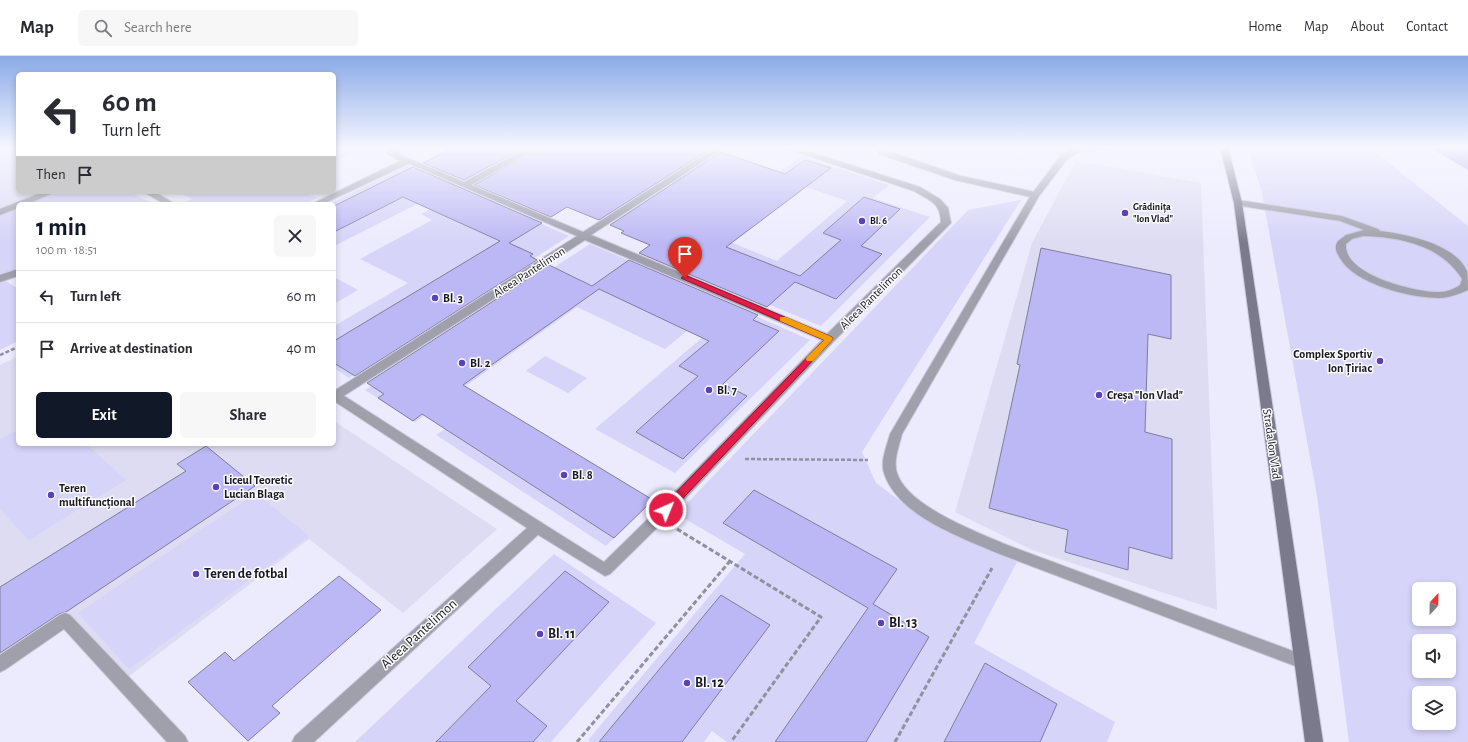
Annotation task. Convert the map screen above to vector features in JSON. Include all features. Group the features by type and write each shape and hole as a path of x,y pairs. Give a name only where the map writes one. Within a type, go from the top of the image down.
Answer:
{"street":[{"path":"320,202 369,179"},
{"path":"450,179 829,339"},
{"path":"464,185 475,179"},
{"name":"Aleea Pantelimon","path":"336,395 673,179"},
{"name":"Aleea Pantelimon","path":"336,397 606,570 714,460 829,339 946,224 945,210 937,201 917,189 886,179"},
{"path":"962,179 1035,195"},
{"path":"1047,179 1035,195 896,434 889,460 891,474 898,487 910,500 925,512 1002,549 1303,662"},
{"name":"Strada Ion Vlad","path":"1232,179 1238,203 1314,742"},
{"path":"24,202 46,194"},
{"path":"152,194 167,202"},
{"path":"1238,203 1342,219 1379,233 1398,236 1418,242 1452,259 1463,269 1467,279 1464,287 1455,293 1439,295 1419,294 1397,289 1376,281 1358,271 1346,261 1340,251 1342,243 1349,237 1362,233 1379,233"},
{"path":"0,212 16,205"},
{"path":"0,279 16,273"},
{"name":"Aleea Pantelimon","path":"301,742 537,527"},
{"path":"0,664 65,620 179,742"}],"path":[{"path":"0,355 16,348"},
{"path":"714,460 889,460"},
{"path":"658,518 821,617 730,742"},
{"path":"895,742 1002,549"},
{"path":"577,742 730,561"}],"shaded area":[{"path":"0,179 16,179 16,194 36,194 0,208"},
{"path":"380,179 437,179 453,186 336,245 336,202 332,202"},
{"path":"783,179 871,179 889,185 873,198 930,217 821,326 679,267 718,237 777,261 847,201"},
{"name":"Creșa \"Ion Vlad\"","path":"1066,179 1178,179 1201,183 1217,610 1032,550 955,512 1032,243"},
{"name":"Complex Sportiv Ion Țiriac","path":"1258,179 1409,179 1468,226 1468,742 1349,742 1317,496 1262,193"},
{"path":"466,190 569,236 349,378 336,369 336,325 408,283 360,259 432,220 421,214"},
{"path":"55,194 134,194 149,202 34,202"},
{"path":"182,194 308,194 317,198 309,202 187,202 192,199"},
{"path":"1021,200 862,452 876,483 921,516 1017,562 974,643 1115,722 1107,742 727,742 712,731 704,742 590,742 588,740 745,554 677,514 968,210"},
{"path":"16,209 16,269 0,275 0,215"},
{"path":"590,244 724,301 665,349 577,307 415,422 365,390"},
{"path":"336,278 358,290 336,303"},
{"path":"6,281 16,288 16,342 0,350 0,283"},
{"path":"737,308 810,340 675,473 595,429"},
{"path":"545,356 587,378 568,393 526,371"},
{"name":"Liceul Teoretic Lucian Blaga","path":"16,357 16,446 336,446 336,422 497,529 403,613 309,539 128,677 69,614 0,662 0,365"},
{"path":"445,429 614,538 606,546 436,435"},
{"name":"Teren multifuncțional","path":"16,431 16,446 88,446 126,480 29,540 0,509 0,439"},
{"name":"Teren de fotbal","path":"256,493 309,536 129,669 78,613"},
{"path":"554,554 656,623 551,742 355,742"}],"building":[{"name":"Bl. 3","path":"389,179 441,179 542,223 509,243 533,254 530,256 537,260 355,376 336,364 336,340 500,241 403,197 336,231 336,205"},
{"path":"485,179 663,179 599,220 567,207 551,217 474,185"},
{"path":"680,179 816,179 726,247 800,276 841,240 823,233 864,197 900,209 861,246 882,254 836,299 795,282 767,307 639,253 650,245 621,233 624,231 610,225"},
{"name":"Creșa \"Ion Vlad\"","path":"1041,248 1171,275 1171,339 1148,334 1145,432 1172,439 1172,559 1129,547 1128,570 1065,552 1068,530 989,508 1020,365 1017,364"},
{"path":"629,260 758,315 753,320 779,331 723,384 747,396 683,459 636,432 698,376 679,366 709,341 599,289 463,385 653,500 614,538 422,414 413,421 378,398 384,394 367,383 549,265 592,286"},
{"path":"206,446 255,486 66,612 59,614 0,653 0,587 186,471 177,464"},
{"name":"Bl. 13","path":"754,490 897,569 873,604 929,637 866,742 775,742 868,608 723,523"},
{"name":"Bl. 11","path":"565,571 609,602 516,701 547,726 533,742 436,742 491,686 468,667"},
{"path":"339,576 381,610 272,706 280,713 248,741 188,682 225,652 234,661"},
{"name":"Bl. 12","path":"721,595 770,625 682,742 599,742"},
{"path":"985,663 1057,704 1040,742 944,742"}],"slow traffic":[{"path":"783,319 829,339 810,359"}],"place":[{"name":"Grădinița \"Ion Vlad\"","path":"1125,213"},
{"name":"Bl. 6","path":"862,221"},
{"name":"Bl. 3","path":"435,298"},
{"name":"Complex Sportiv Ion Țiriac","path":"1380,361"},
{"name":"Bl. 2","path":"462,363"},
{"name":"Bl. 7","path":"709,390"},
{"name":"Creșa \"Ion Vlad\"","path":"1099,395"},
{"name":"Bl. 8","path":"564,475"},
{"name":"Liceul Teoretic Lucian Blaga","path":"216,487"},
{"name":"Teren multifuncțional","path":"51,495"},
{"name":"Teren de fotbal","path":"196,574"},
{"name":"Bl. 13","path":"881,623"},
{"name":"Bl. 11","path":"540,634"},
{"name":"Bl. 12","path":"687,683"}],"route":[{"path":"666,510 829,339 685,278"}]}
